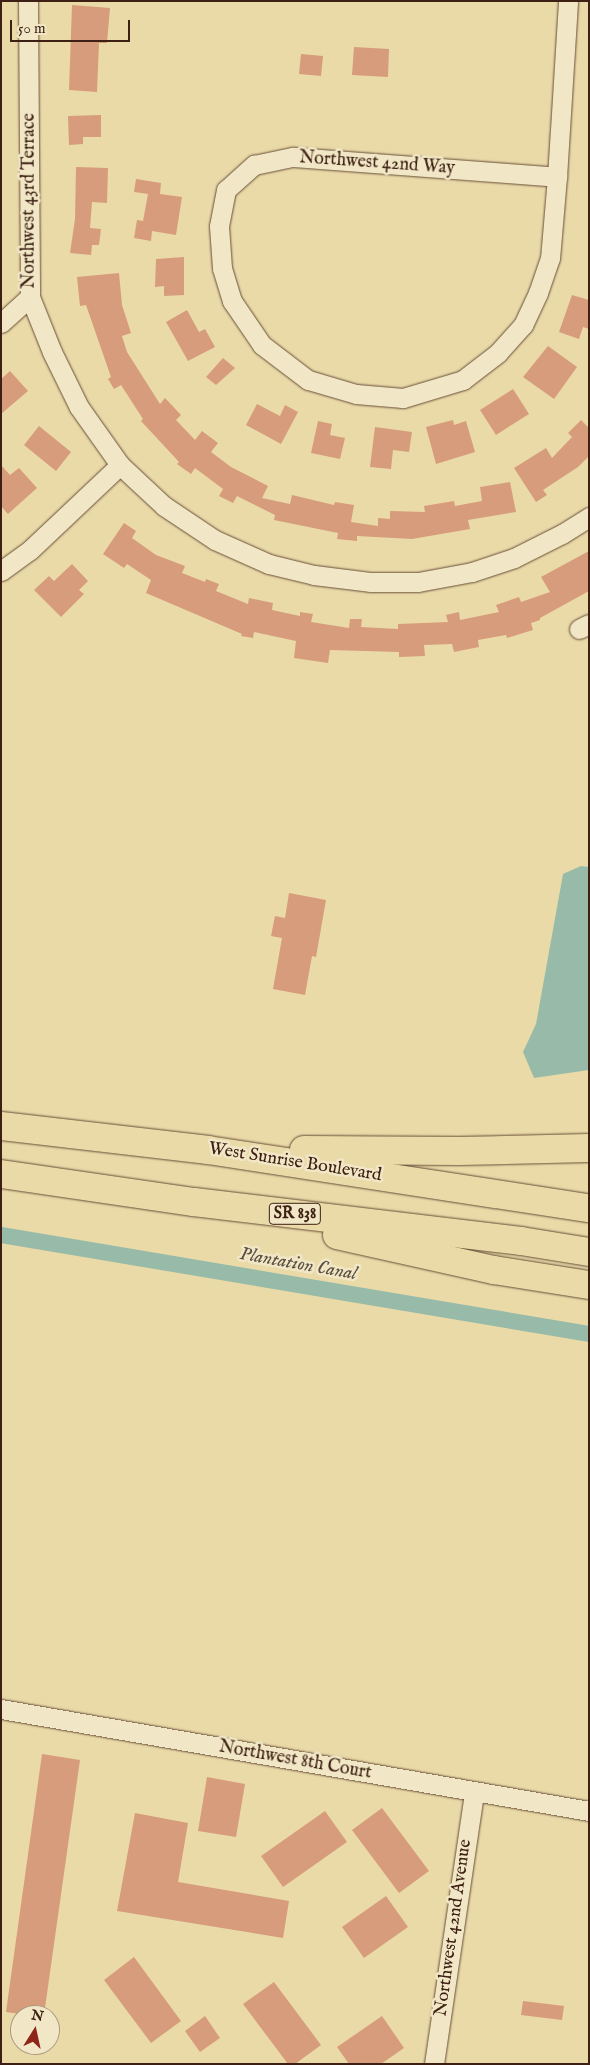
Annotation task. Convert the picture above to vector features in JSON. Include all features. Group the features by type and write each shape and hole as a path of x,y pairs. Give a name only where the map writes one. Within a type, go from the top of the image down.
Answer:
{"main road":[{"name":"West Sunrise Boulevard","path":"1,1126 208,1150 589,1208"},
{"path":"208,1150 459,1151 589,1148"},
{"name":"SR 838","path":"1,1174 194,1202 521,1241 589,1252"},
{"path":"194,1202 494,1270 589,1286"}],"street":[{"name":"Northwest 43rd Terrace","path":"28,1 30,297 52,352 78,407 120,465 164,506 215,540 269,564 314,575 352,580 418,582 472,572 514,558 562,534 589,517"},
{"name":"Northwest 42nd Way","path":"557,177 293,157 254,165 226,190 219,226 222,268 232,301 262,345 308,380 356,394 403,398 463,380 498,353 523,325 538,293 550,258 557,177 568,1"},
{"path":"1,324 30,297"},
{"path":"1,571 30,550 120,465"},
{"name":"Northwest 8th Court","path":"1,1709 474,1793 589,1811"},
{"name":"Northwest 42nd Avenue","path":"434,2064 474,1793"}],"shaded area":[{"path":"581,866 589,867 589,1070 534,1078 523,1052 536,1024 563,874"}],"building":[{"path":"72,5 110,8 107,43 99,43 97,92 69,90"},
{"path":"354,47 389,49 388,77 352,75"},
{"path":"301,54 323,56 321,76 299,74"},
{"path":"101,115 101,137 83,137 83,144 69,145 68,116"},
{"path":"76,167 108,168 107,203 92,202 90,228 101,229 99,245 92,245 91,255 70,253 75,219"},
{"path":"136,179 161,183 160,194 182,197 176,235 152,231 151,241 134,238 137,220 143,221 148,194 134,192"},
{"path":"184,257 184,295 164,296 164,286 155,287 156,259"},
{"path":"119,273 122,305 131,333 122,336 127,352 160,404 165,398 181,415 176,420 195,440 202,431 218,443 211,452 231,467 268,486 262,498 290,504 292,495 334,505 335,502 354,505 351,522 378,526 378,518 390,519 390,511 425,512 424,506 454,501 455,506 482,501 480,487 510,482 516,512 468,520 470,529 412,539 357,536 357,541 337,539 338,533 274,520 275,515 237,496 233,503 219,496 223,489 195,468 191,474 177,464 179,462 141,421 143,419 121,385 114,389 108,379 111,377 86,305 80,306 77,277"},
{"path":"572,295 589,300 589,329 583,327 579,339 559,332"},
{"path":"187,310 199,332 205,329 215,347 188,361 166,322"},
{"path":"548,346 577,367 554,399 523,377"},
{"path":"223,358 235,368 216,385 206,377"},
{"path":"10,371 28,391 1,414 1,379"},
{"path":"513,389 529,414 496,435 480,410"},
{"path":"257,404 280,416 285,405 298,412 281,444 246,425"},
{"path":"453,420 454,425 466,421 475,452 436,464 426,427"},
{"path":"581,420 589,428 589,456 578,467 543,490 547,495 536,502 514,468 546,448 552,458 572,437 568,433"},
{"path":"318,421 332,424 330,435 345,438 340,459 311,453"},
{"path":"39,426 71,452 56,471 24,445"},
{"path":"375,427 412,432 409,452 393,450 391,469 370,467"},
{"path":"1,465 10,475 19,468 37,488 8,514 1,506"},
{"path":"124,523 136,531 132,538 156,555 185,566 182,573 205,582 206,579 219,584 216,591 248,604 249,598 273,603 272,610 300,616 300,612 313,614 311,622 349,628 350,619 362,619 361,627 398,629 398,624 448,622 446,615 459,612 460,620 499,612 496,605 519,597 521,602 550,592 541,577 589,551 589,591 540,618 540,620 531,623 533,630 507,638 506,635 478,640 479,647 454,652 452,644 424,645 425,656 399,657 399,652 330,650 328,663 294,658 296,641 254,632 253,638 241,636 242,634 146,593 151,580 127,564 124,568 103,554"},
{"path":"72,564 88,581 79,590 84,594 61,617 34,590 49,576 54,581"},
{"path":"289,893 326,900 316,957 312,956 305,995 273,989 282,938 271,936 275,916 285,918"},
{"path":"42,1754 80,1760 45,2005 10,2005 10,2013 6,2012"},
{"path":"207,1777 245,1784 236,1837 198,1831"},
{"path":"382,1808 429,1871 399,1893 352,1830"},
{"path":"325,1811 347,1842 283,1887 261,1856"},
{"path":"135,1813 188,1823 178,1882 289,1901 283,1938 117,1911"},
{"path":"386,1896 408,1927 364,1958 342,1927"},
{"path":"134,1957 181,2021 151,2043 104,1980"},
{"path":"274,1982 321,2045 295,2064 288,2064 243,2004"},
{"path":"523,2001 564,2006 562,2020 521,2015"},
{"path":"205,2016 220,2038 200,2052 185,2031"},
{"path":"382,2016 404,2048 381,2064 349,2064 337,2047"}],"waterway":[{"name":"Plantation Canal","path":"1,1235 589,1334"}]}
